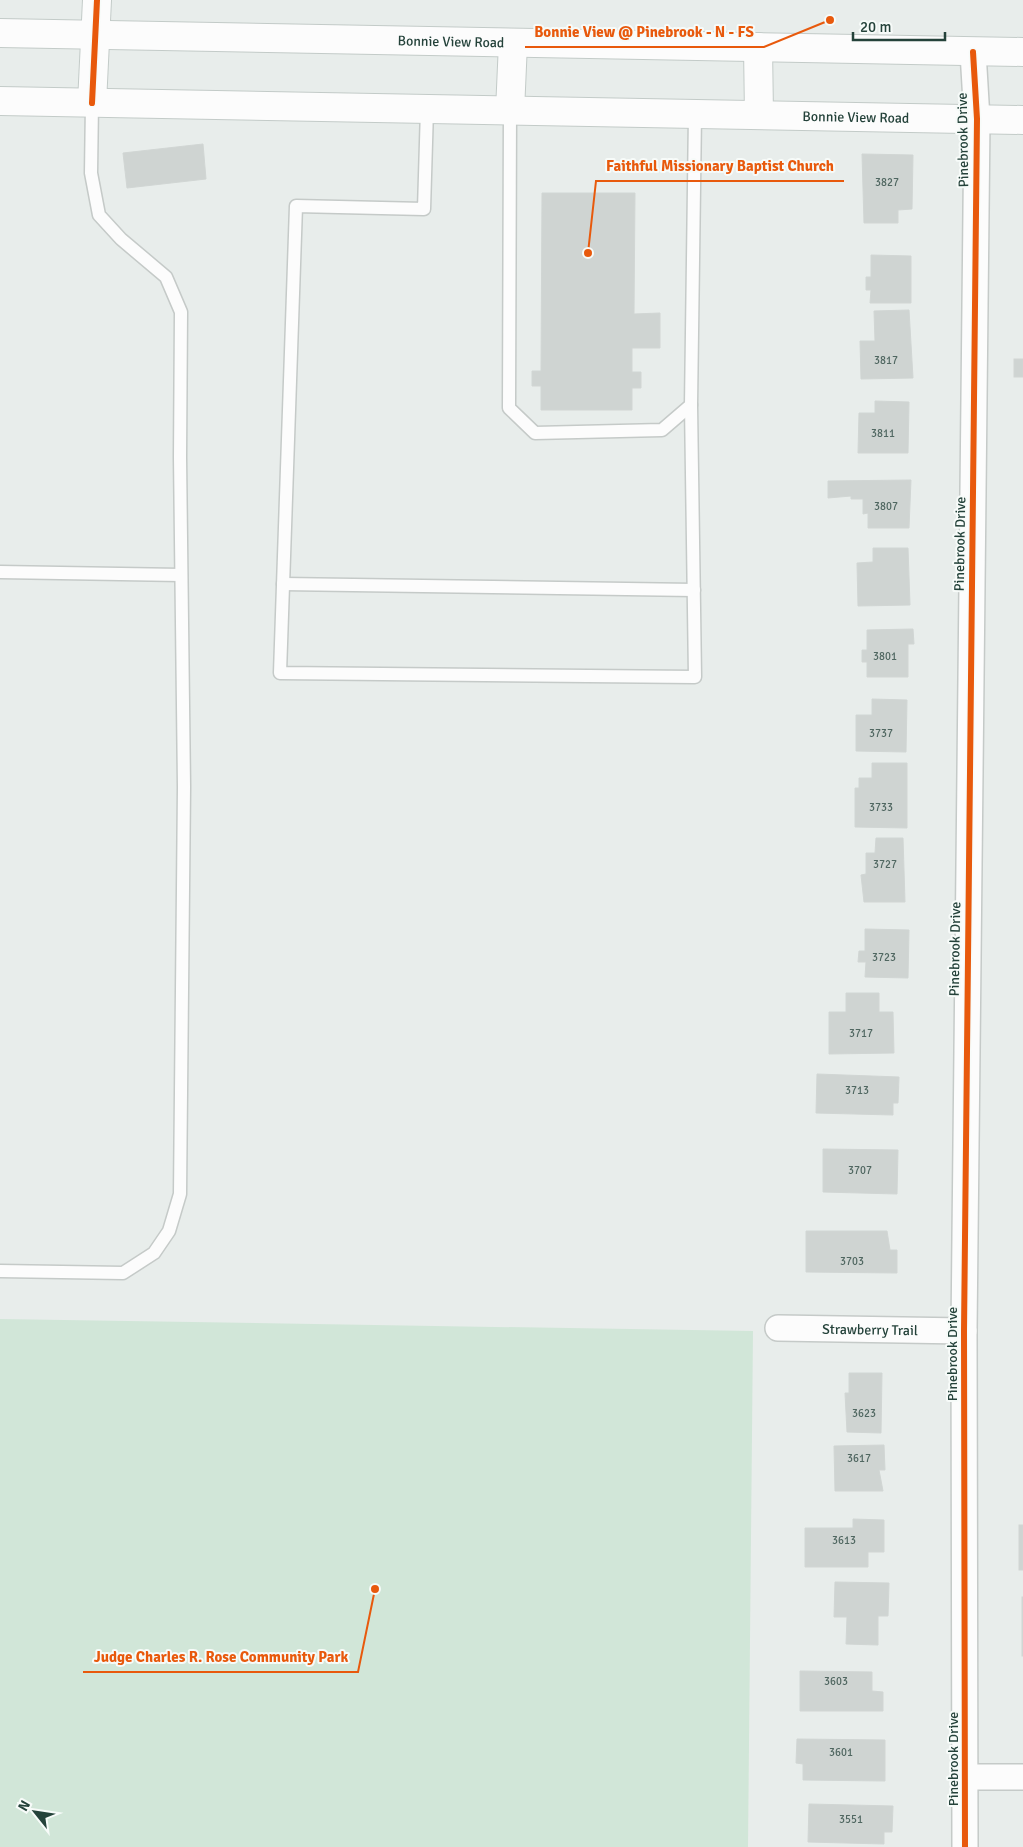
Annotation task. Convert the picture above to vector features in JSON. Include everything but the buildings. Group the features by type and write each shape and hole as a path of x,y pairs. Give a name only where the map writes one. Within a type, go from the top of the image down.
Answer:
{"main road":[{"path":"92,103 97,0"},
{"name":"Bonnie View Road","path":"0,33 1023,52"},
{"path":"510,111 514,43"},
{"path":"758,47 759,115"},
{"name":"Bonnie View Road","path":"0,101 1023,120"}],"street":[{"name":"Pinebrook Drive","path":"965,1847 964,1331 976,119 973,52"},
{"name":"Strawberry Trail","path":"778,1328 964,1331"},
{"path":"966,1777 1023,1777"}],"lane":[{"path":"0,1271 123,1272 154,1253 169,1231 180,1194 184,797 181,575 181,312 166,277 121,238 99,215 91,173 92,103"},
{"path":"427,109 424,209 296,206 280,674 695,677 691,405 695,114"},
{"path":"510,111 509,408 535,433 662,430 691,405"},
{"path":"0,572 181,575"},
{"path":"283,584 694,590"}],"green space":[{"path":"0,1319 753,1331 748,1847 0,1847"}],"cycle path":[{"path":"92,103 97,0"},
{"path":"965,1847 964,1331 977,119 973,52"}],"place":[{"name":"Bonnie View @ Pinebrook - N - FS","path":"830,20"},
{"name":"Faithful Missionary Baptist Church","path":"588,253"},
{"name":"Judge Charles R. Rose Community Park","path":"375,1589"}]}
